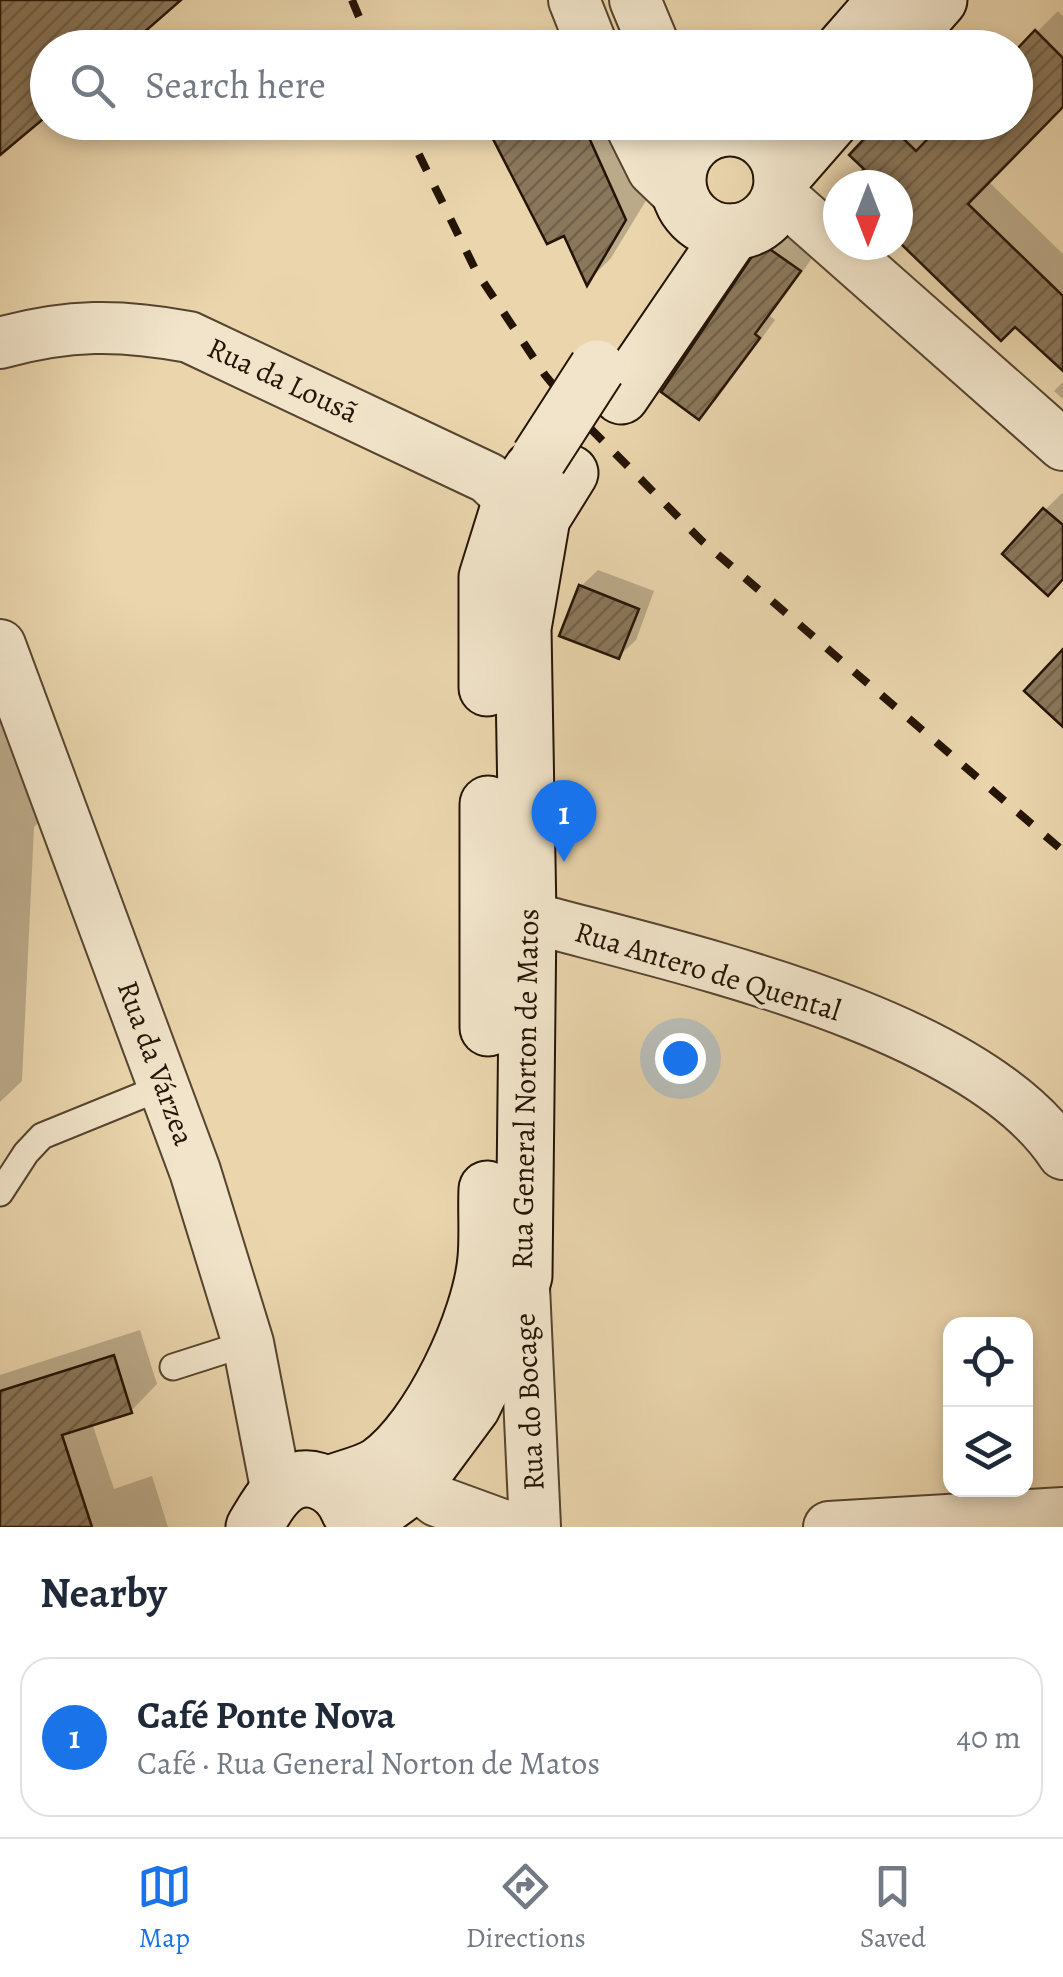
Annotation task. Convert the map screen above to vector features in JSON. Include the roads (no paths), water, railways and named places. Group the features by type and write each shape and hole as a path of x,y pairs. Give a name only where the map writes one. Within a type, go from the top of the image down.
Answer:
{"street":[{"path":"574,0 585,30"},
{"path":"635,0 648,30"},
{"path":"860,30 886,0"},
{"path":"913,30 939,0"},
{"path":"639,140 653,170 703,217 750,229 765,220 781,186 816,140"},
{"path":"699,140 690,145 680,160 676,177 703,217"},
{"path":"764,140 777,157 781,186 1063,445"},
{"name":"Rua General Norton de Matos","path":"313,1512 378,1465 411,1432 438,1396 472,1323 486,1261 509,919 523,628 541,487 609,382 703,217"},
{"name":"Rua da Lousã","path":"0,343 81,326 138,328 189,337 488,478 541,487"},
{"name":"Rua da Várzea","path":"0,645 166,1086 248,1342 313,1512"},
{"name":"Rua General Norton de Matos","path":"313,1512 415,1484 472,1406 506,1338 524,1276 509,919"},
{"name":"Rua Antero de Quental","path":"509,919 762,981 904,1036 970,1070 1020,1105 1063,1154"},
{"name":"Rua do Bocage","path":"524,1276 535,1527"},
{"path":"415,1484 437,1501 508,1527"},
{"path":"829,1527 1063,1512"}],"lane":[{"path":"0,1193 42,1136 166,1086"},
{"path":"173,1367 248,1342"}],"railway":[{"path":"352,0 364,30"},
{"path":"412,140 476,271 545,375 581,419 702,541 1063,851"}],"place":[{"name":"Café Ponte Nova","path":"564,862"}]}
